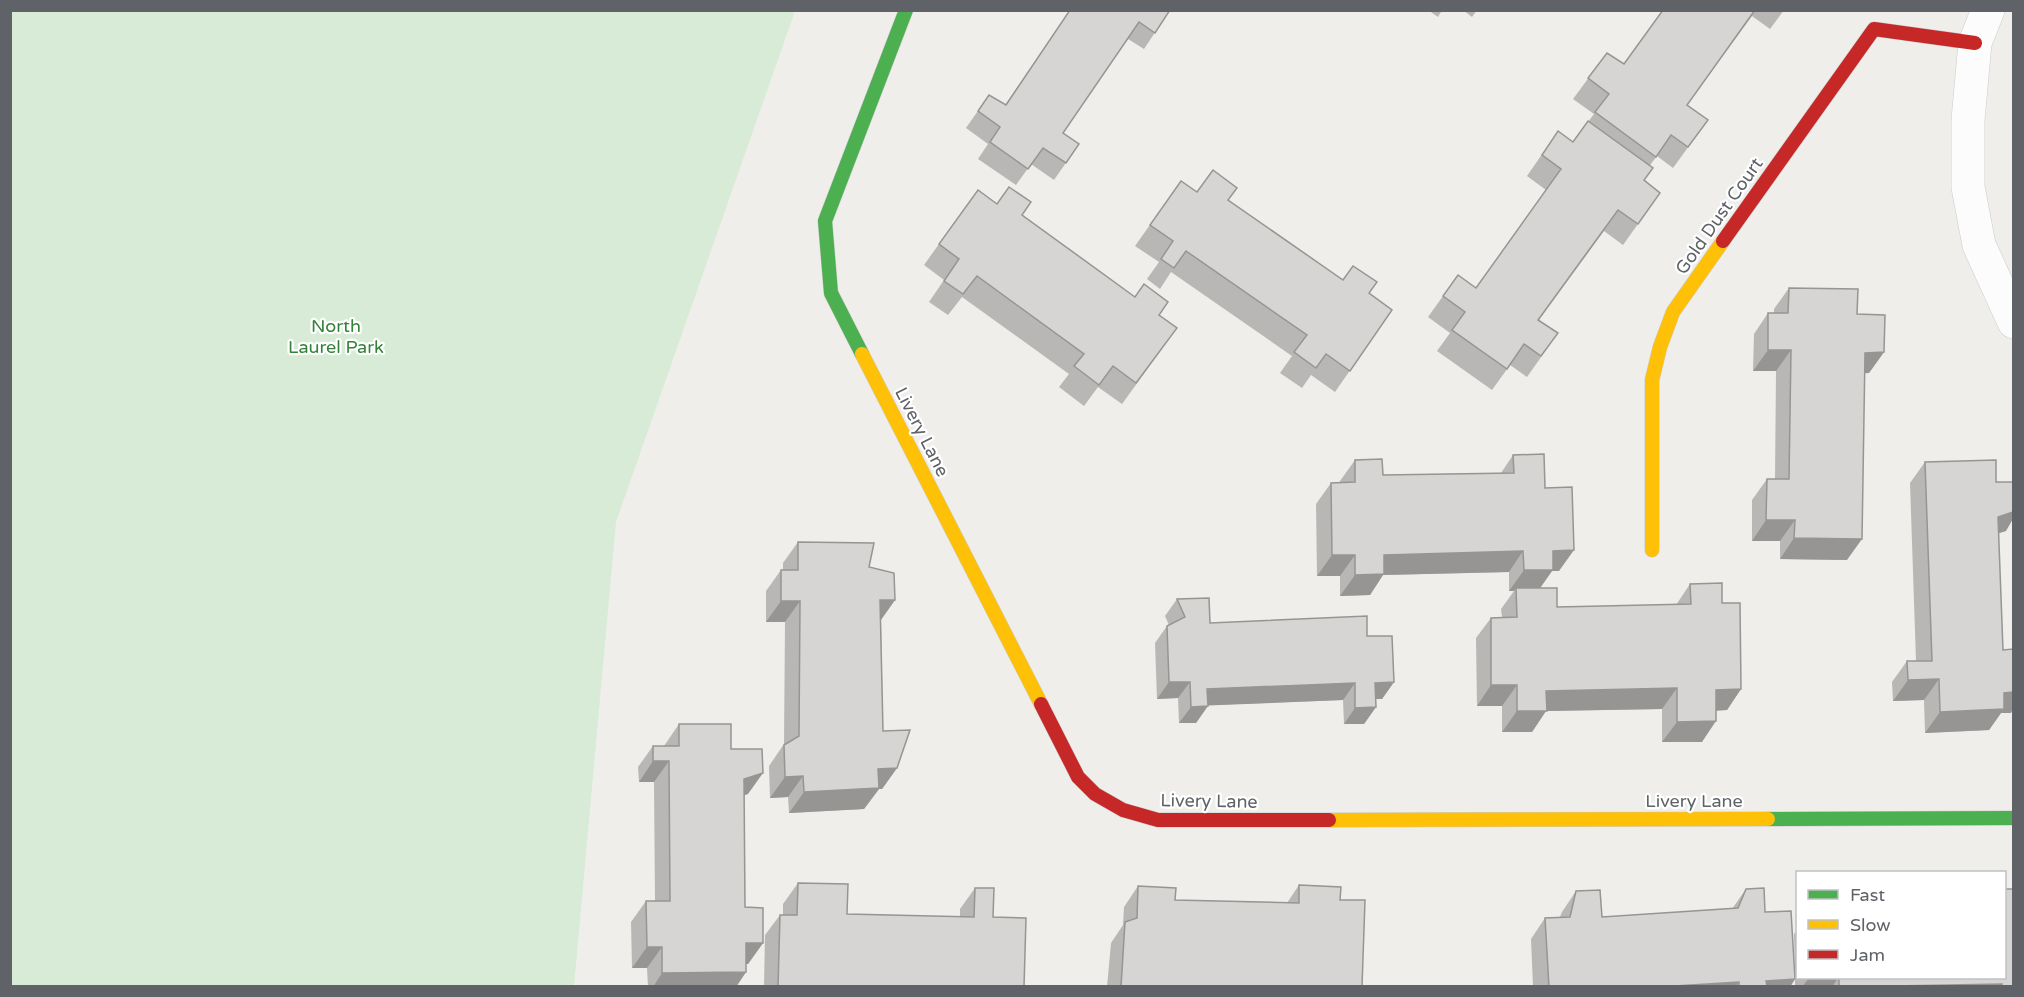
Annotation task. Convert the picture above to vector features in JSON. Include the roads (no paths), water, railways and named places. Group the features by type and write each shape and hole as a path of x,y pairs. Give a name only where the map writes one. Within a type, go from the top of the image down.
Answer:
{"street":[{"name":"Livery Lane","path":"906,10 825,221 831,293 1078,777 1093,794 1134,815 1158,820 2013,818"},
{"path":"1988,10 1976,43 1968,120 1968,187 1979,244 2013,322"},
{"name":"Gold Dust Court","path":"1652,550 1652,380 1660,347 1673,312 1874,29 1976,43"}],"park label":[{"name":"North Laurel Park","path":"336,336"}]}
